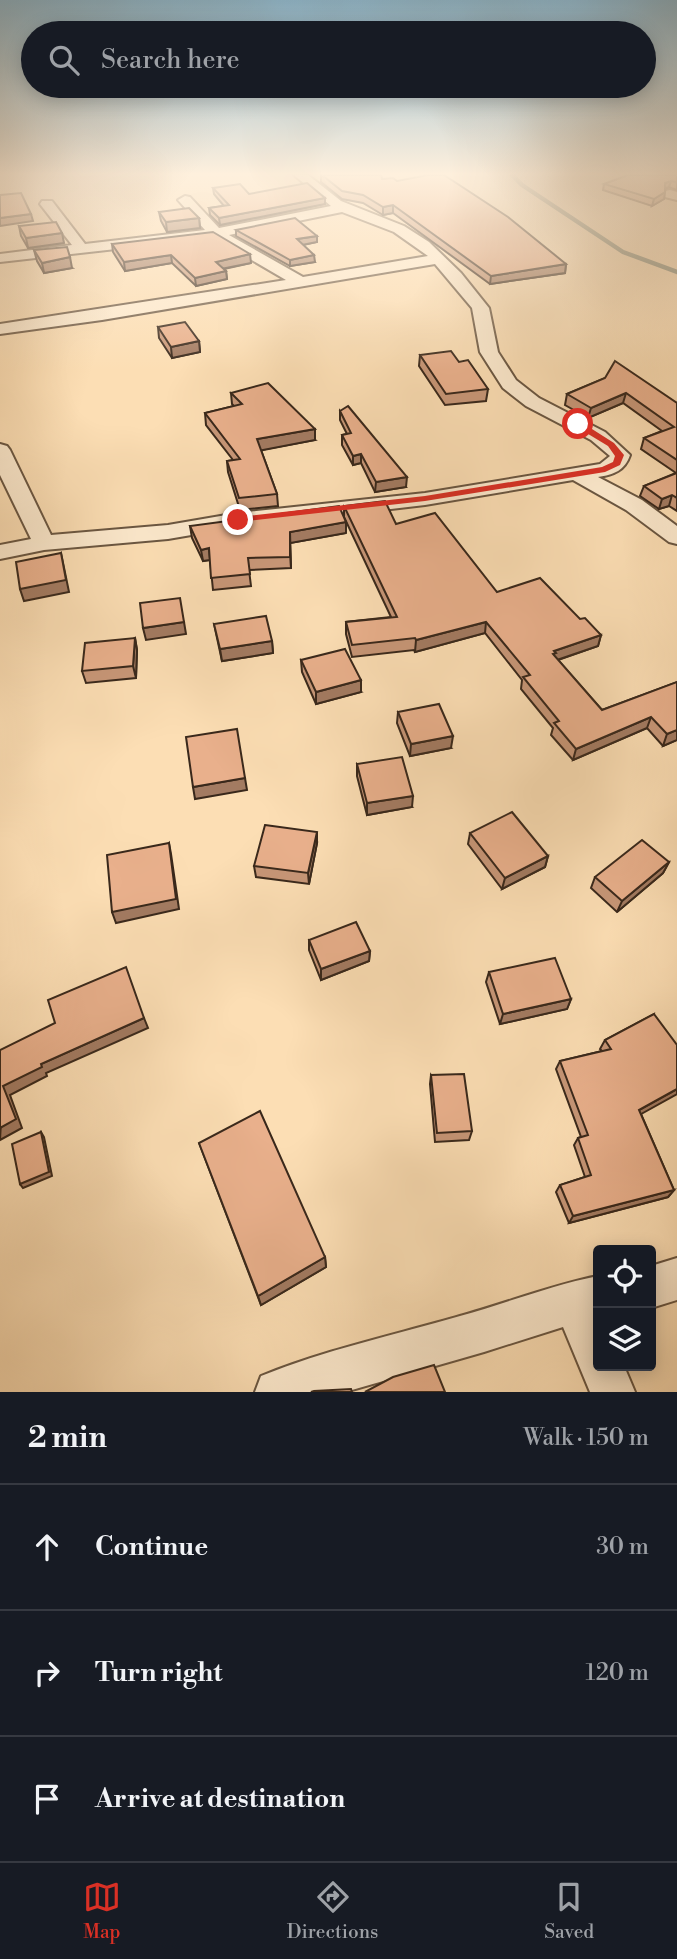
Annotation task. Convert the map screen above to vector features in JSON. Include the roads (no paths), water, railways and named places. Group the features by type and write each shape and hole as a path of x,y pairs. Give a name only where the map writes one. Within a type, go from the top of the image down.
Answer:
{"street":[{"path":"75,240 81,248"},
{"path":"0,258 153,240"},
{"path":"228,240 297,280"},
{"path":"0,552 44,543 156,533 238,520 425,499 576,472 605,470 617,463 620,455 611,444 520,394 504,377 486,345 486,316 469,292 438,259 415,240"},
{"path":"0,328 102,315 297,280 438,259"},
{"path":"0,450 16,489 44,543"},
{"path":"576,472 634,505 677,537"},
{"path":"656,1285 677,1279"},
{"path":"277,1392 314,1378 485,1331 585,1299 593,1336"},
{"path":"603,1371 613,1392"}],"waterway":[{"path":"605,240 623,252 677,272"}]}
